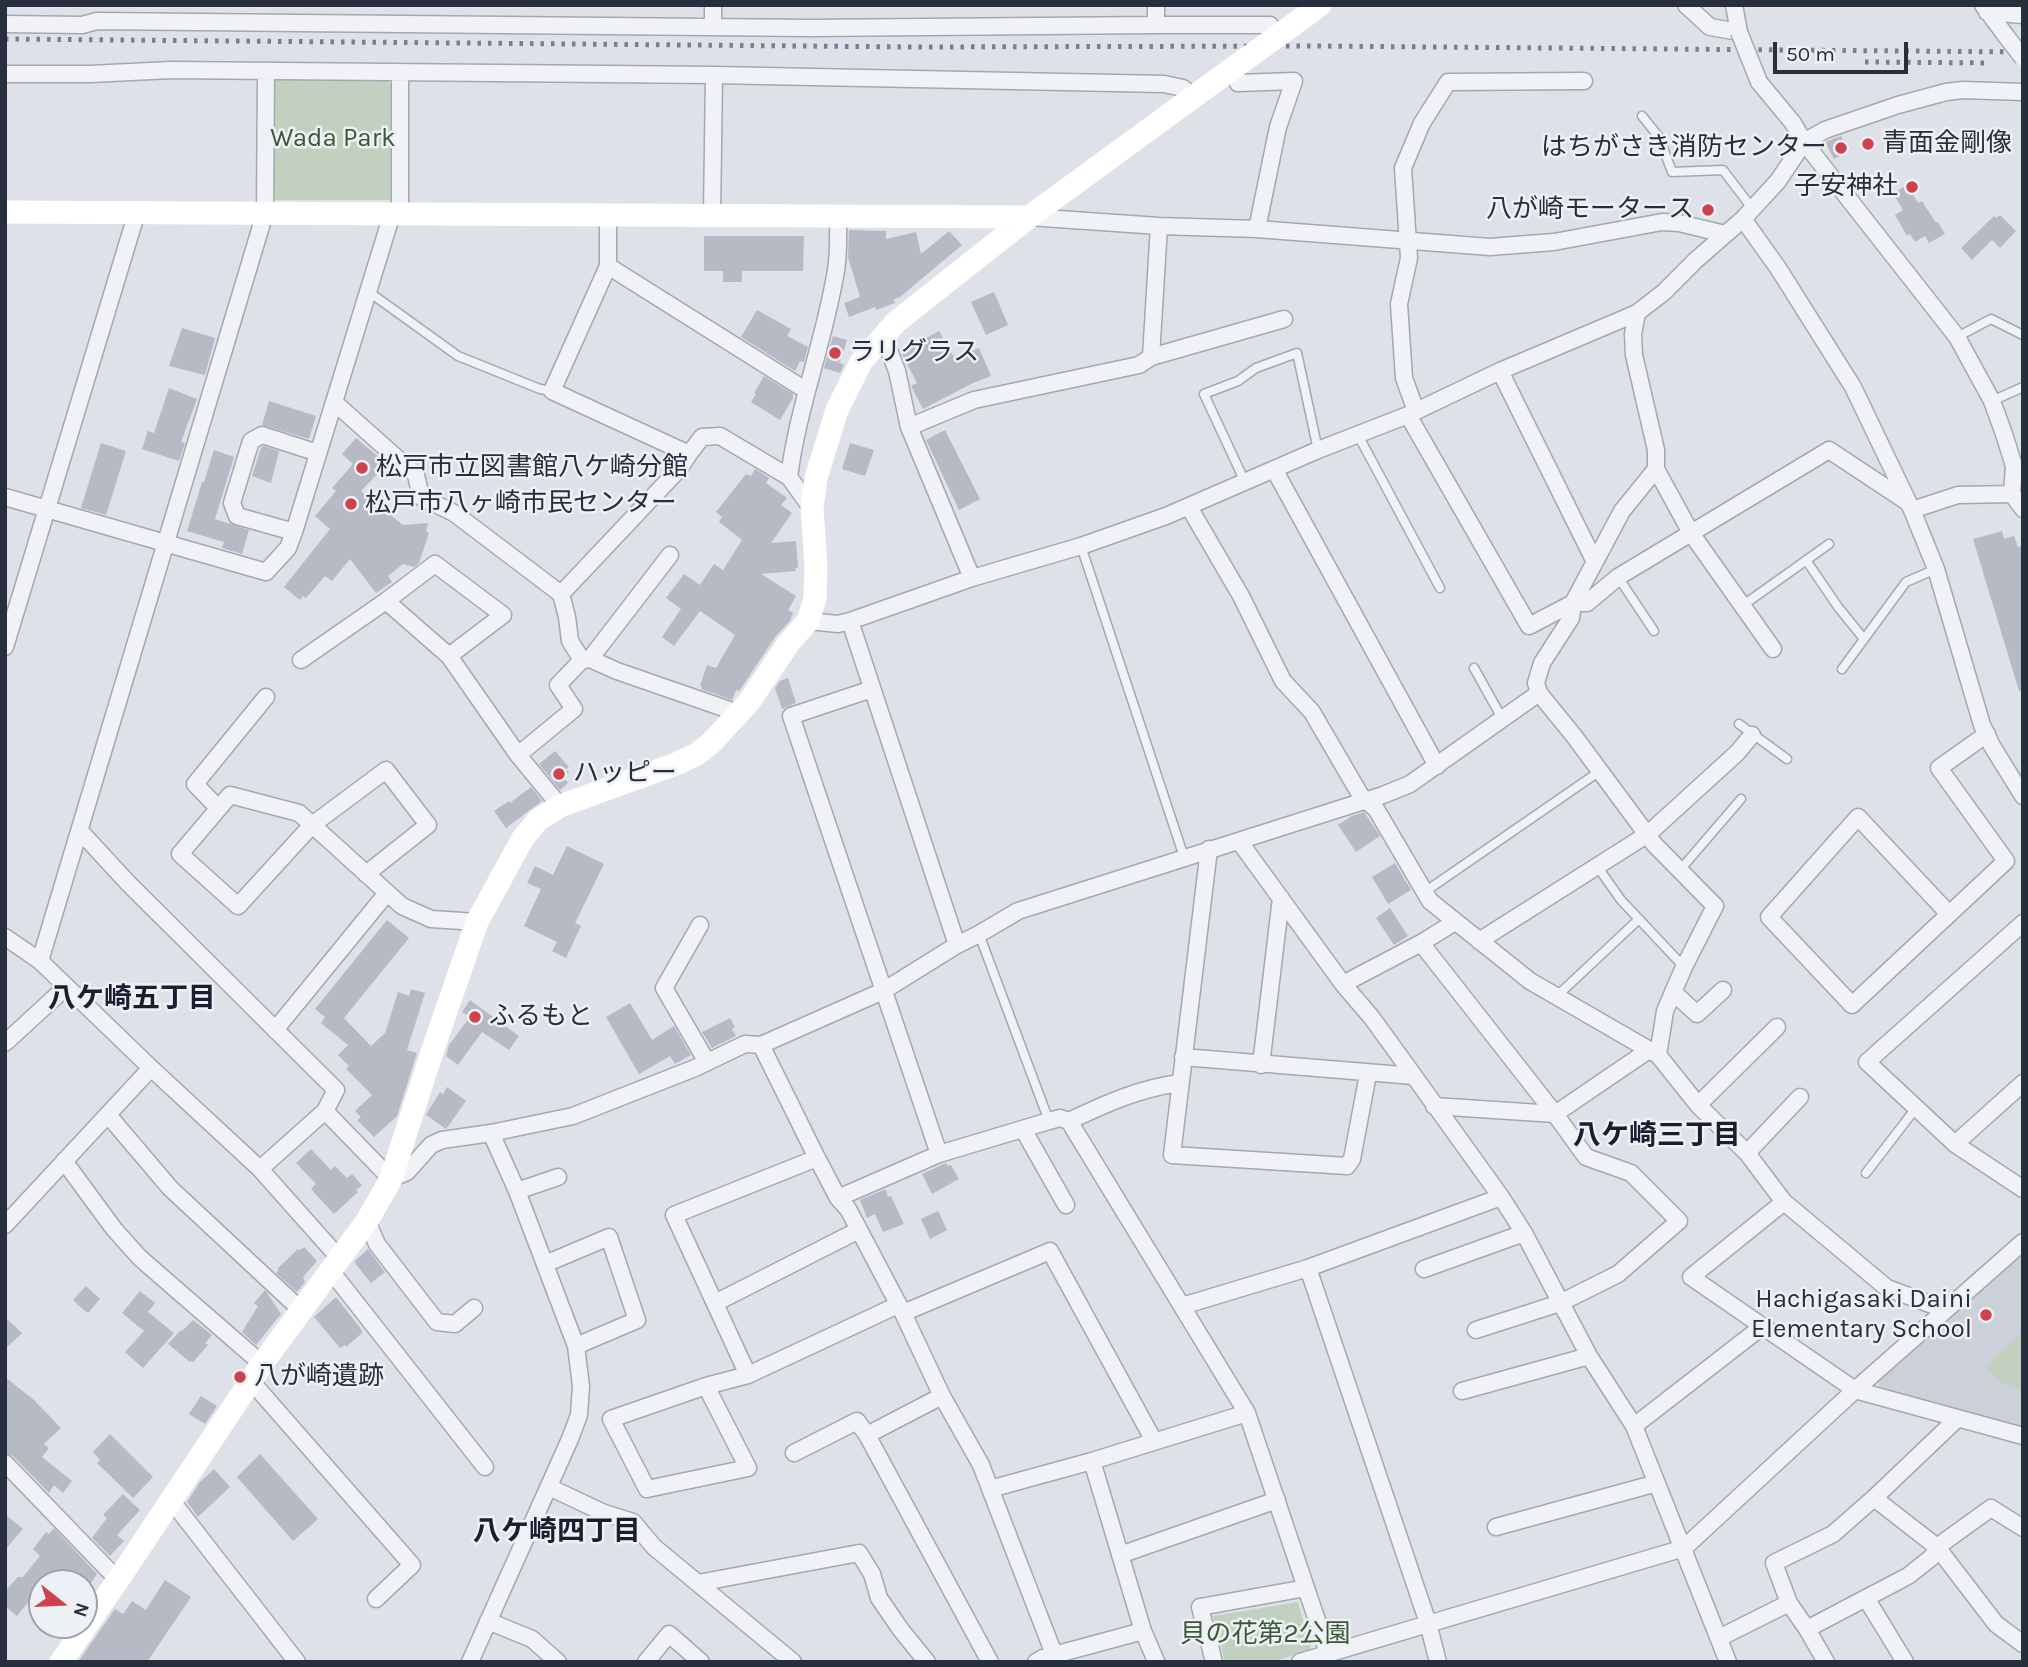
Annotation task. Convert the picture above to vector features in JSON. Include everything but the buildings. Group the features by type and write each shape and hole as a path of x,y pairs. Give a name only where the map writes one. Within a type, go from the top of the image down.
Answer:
{"street":[{"path":"713,5 713,26"},
{"path":"1156,5 1156,25"},
{"path":"61,1662 256,1372 367,1221 391,1179 477,922 523,838 538,820 560,806 697,754 711,743 738,713 808,621 815,598 812,509 816,478 837,410 861,362 896,322 1029,217 1321,5"},
{"path":"1686,5 1710,27 1739,32"},
{"path":"1734,5 1739,32 1759,82 1957,337 1992,401 2014,466 2012,494 2023,509"},
{"path":"1989,8 2023,15"},
{"path":"1989,8 2023,58"},
{"path":"5,24 82,25 97,21 191,13 713,26 1270,24 1285,31"},
{"path":"5,74 171,70 714,75 1164,85 1183,88 1193,97"},
{"path":"40,961 265,213 266,71"},
{"path":"5,497 265,572 288,548 396,214 400,72"},
{"path":"712,215 714,75"},
{"path":"1224,75 1238,83 1294,81 1278,127 1257,229"},
{"path":"1584,82 1448,82 1422,123 1403,169 1409,258 1399,304 1404,378 1412,413 1530,626 1573,603 1587,604 1618,577 1829,450 1909,506 1958,495 2012,494"},
{"path":"808,621 838,624 850,621 972,578 1081,546 1189,507 1318,450 1412,413 1500,371 1637,313 1664,292 1748,214 1778,181 1804,142 1825,130 1946,92 2023,92"},
{"path":"5,647 137,212"},
{"path":"7,216 137,212 1029,217 1159,226 1257,229 1490,247 1554,242 1662,222 1679,222 1725,234"},
{"path":"608,214 608,266 552,391 689,454"},
{"path":"1748,214 1778,268 1853,387 1936,569 1978,712 1987,734 2023,796"},
{"path":"789,477 794,441 823,337 837,267 838,216"},
{"path":"1151,357 1159,226"},
{"path":"608,266 807,391"},
{"path":"1637,313 1633,334 1634,355 1656,450 1656,469 1691,533 1773,649"},
{"path":"909,427 974,400 1139,365 1151,357 1284,319"},
{"path":"883,335 897,371 909,427 972,578"},
{"path":"1500,371 1594,560"},
{"path":"335,403 416,475 421,497 454,513 561,594 570,641 586,659 738,713"},
{"path":"294,532 237,516 232,503 251,441 262,435 318,453"},
{"path":"561,594 679,469 702,438 720,436 789,477 812,509"},
{"path":"1274,469 1437,766"},
{"path":"1434,1106 1555,1114 1653,1052 1673,992 1716,906 1654,844 1539,693 1536,683 1542,663 1571,618 1573,603 1594,560 1622,511 1656,469"},
{"path":"1189,507 1241,597 1283,681 1312,712 1361,796 1376,809 1430,901 1530,981 1653,1052 1699,1105 1747,1153 1784,1202 1887,1287 1946,1310"},
{"path":"518,755 574,709 558,685 586,659 670,555"},
{"path":"301,660 435,564 503,615 449,656"},
{"path":"386,601 449,656 518,755 560,806"},
{"path":"850,621 957,945"},
{"path":"872,689 791,716 939,1154"},
{"path":"391,1179 407,1172 431,1145 442,1140 573,1116 671,1078 745,1044 761,1045 883,991 1018,911 1410,784 1539,693"},
{"path":"218,808 195,784 265,697"},
{"path":"1950,914 1858,817 1769,917 1852,1005 1950,914 2006,862 1939,768 1987,734"},
{"path":"1479,941 1648,834 1737,753 1752,735"},
{"path":"366,874 428,825 386,770 312,825 238,906 180,854 230,795 299,813 312,825 366,874 387,893 402,906 430,919 477,922"},
{"path":"80,831 128,884 336,1090 325,1111 260,1169"},
{"path":"1239,841 1343,984 1372,1018 1524,1233 1589,1356 1634,1426 1728,1662"},
{"path":"1209,849 1172,1155 1347,1166 1352,1159 1368,1073"},
{"path":"275,1030 387,893"},
{"path":"1261,1065 1281,898"},
{"path":"1343,984 1455,922"},
{"path":"2023,923 1867,1062 1955,1144 2023,1189"},
{"path":"701,925 664,988 707,1062"},
{"path":"5,937 40,961 260,1169 336,1265 485,1467"},
{"path":"1421,943 1586,1157 1631,1173 1679,1221 1618,1274 1560,1303 1476,1330"},
{"path":"5,1043 66,988"},
{"path":"1673,992 1697,1014 1723,990"},
{"path":"1699,1105 1777,1027"},
{"path":"761,1045 817,1158 838,1198 848,1209 942,1396 981,1465 1056,1659"},
{"path":"1183,1057 1414,1076"},
{"path":"5,1225 151,1068"},
{"path":"1069,1121 1119,1097 1180,1083"},
{"path":"1955,1144 2023,1083"},
{"path":"1747,1153 1800,1097"},
{"path":"325,1111 391,1179"},
{"path":"108,1115 170,1188 302,1311"},
{"path":"838,1198 939,1154 1060,1118 1069,1121 1247,1413 1328,1653"},
{"path":"1023,1129 1066,1205"},
{"path":"470,1662 579,1415 581,1386 576,1346 517,1191 491,1133"},
{"path":"748,1375 674,1215 817,1158"},
{"path":"64,1161 114,1230 256,1372 412,1565 376,1599"},
{"path":"517,1191 558,1177"},
{"path":"1182,1306 1308,1268 1501,1197"},
{"path":"1784,1202 1691,1277 1855,1390 2023,1436"},
{"path":"367,1221 377,1244 437,1322 455,1324 474,1307"},
{"path":"715,1303 859,1230"},
{"path":"1424,1269 1524,1233"},
{"path":"545,1264 609,1237 637,1320 576,1346"},
{"path":"1300,1662 1684,1548 1855,1390 2023,1242"},
{"path":"706,1386 748,1468 647,1489 611,1419 706,1386 748,1375 900,1309 1050,1251 1154,1441"},
{"path":"1308,1268 1428,1623 1438,1662"},
{"path":"1634,1426 1762,1326"},
{"path":"1462,1391 1589,1356"},
{"path":"867,1435 942,1396"},
{"path":"990,1489 1247,1413"},
{"path":"1826,1662 1789,1603 1774,1563 1833,1534 1958,1418"},
{"path":"794,1453 857,1421 990,1662"},
{"path":"1092,1461 1143,1631 1156,1661"},
{"path":"5,1463 118,1580"},
{"path":"1496,1527 1657,1483"},
{"path":"549,1487 604,1513 633,1522 654,1547 793,1662"},
{"path":"1874,1498 1937,1547 1996,1624 2023,1644"},
{"path":"171,1500 297,1662"},
{"path":"1121,1555 1277,1500"},
{"path":"1807,1629 1908,1576 1932,1557 1937,1547 1991,1508 2023,1528"},
{"path":"698,1583 859,1553 872,1574 879,1598 927,1662"},
{"path":"1214,1662 1200,1607 1306,1588"},
{"path":"1866,1598 1905,1662"},
{"path":"1719,1638 1789,1603"},
{"path":"488,1621 532,1639 558,1662"},
{"path":"1036,1662 1042,1658 1056,1659 1143,1631"},
{"path":"646,1662 669,1634 701,1662"}],"lane":[{"path":"1642,116 1659,137 1672,172 1723,170 1748,214"},
{"path":"369,292 458,356 552,391"},
{"path":"1957,337 1991,319 2023,335"},
{"path":"1245,482 1204,394 1238,380 1256,368 1297,353 1318,450"},
{"path":"1992,401 2023,387"},
{"path":"1358,435 1440,588"},
{"path":"1742,606 1829,544"},
{"path":"1081,546 1184,857"},
{"path":"1806,561 1864,639"},
{"path":"1842,669 1906,582 1936,569"},
{"path":"1618,577 1654,631"},
{"path":"1474,668 1503,720"},
{"path":"1739,724 1787,759"},
{"path":"1426,891 1600,771"},
{"path":"1680,870 1741,799"},
{"path":"1597,866 1621,900 1684,967"},
{"path":"1557,996 1639,919"},
{"path":"979,934 1049,1121"},
{"path":"1866,1173 1916,1108"}],"shaded area":[{"name":"Hachigasaki Daini Elementary School","path":"2023,1249 2023,1429 1882,1389 1877,1381"}],"green space":[{"name":"Wada Park","path":"277,77 386,79 394,88 392,200 272,200 272,87"},
{"path":"2023,1331 2023,1390 1999,1382 1986,1366"},
{"name":"貝の花第2公園","path":"1298,1602 1311,1649 1273,1662 1225,1662 1213,1616"}],"railway":[{"path":"5,39 915,47 1316,46 2023,52"},
{"path":"1865,62 1991,63"}],"place":[{"name":"青面金剛像","path":"1868,144"},
{"name":"はちがさき消防センター","path":"1841,148"},
{"name":"子安神社","path":"1912,187"},
{"name":"八が崎モータース","path":"1708,210"},
{"name":"ラリグラス","path":"835,353"},
{"name":"松戸市立図書館八ケ崎分館","path":"362,468"},
{"name":"松戸市八ヶ崎市民センター","path":"351,504"},
{"name":"ハッピー","path":"559,774"},
{"name":"ふるもと","path":"475,1017"},
{"name":"Hachigasaki Daini Elementary School","path":"1986,1315"},
{"name":"八が崎遺跡","path":"240,1377"}],"district":[{"name":"八ケ崎五丁目","path":"132,999"},
{"name":"八ケ崎三丁目","path":"1657,1136"},
{"name":"八ケ崎四丁目","path":"557,1532"}]}
